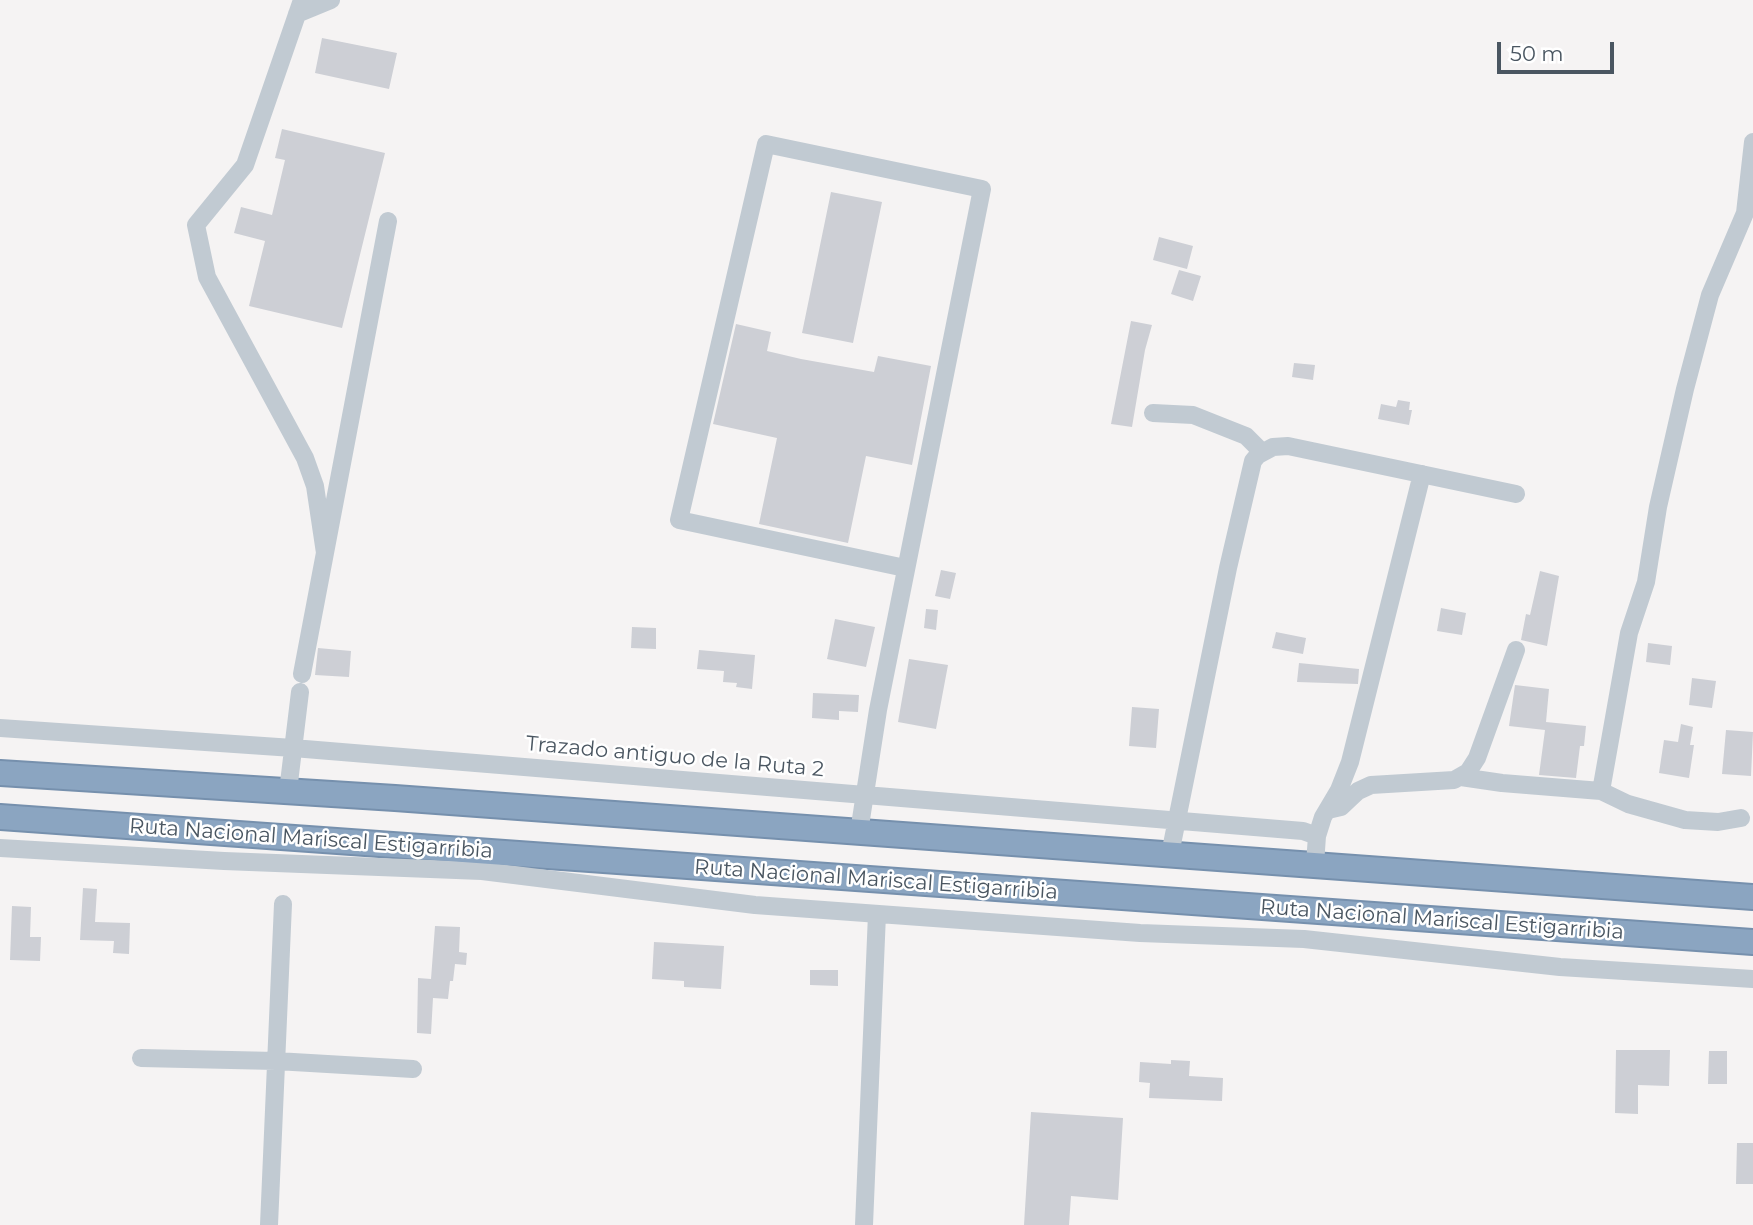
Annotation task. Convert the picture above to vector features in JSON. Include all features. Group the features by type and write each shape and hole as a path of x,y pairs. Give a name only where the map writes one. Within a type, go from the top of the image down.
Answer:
{"highway":[{"path":"0,773 1170,853 1753,897"},
{"name":"Ruta Nacional Mariscal Estigarribia","path":"0,817 1753,942"}],"street":[{"path":"325,553 315,486 305,458 207,277 196,225 245,165 300,7 331,0"},
{"path":"1601,791 1629,633 1646,582 1658,507 1685,389 1710,295 1745,213 1753,142"},
{"path":"859,832 878,710 905,568 982,189 766,144 679,520 905,568"},
{"path":"302,674 388,221"},
{"path":"1153,413 1193,415 1246,436 1262,452"},
{"path":"1170,853 1228,568 1253,461 1262,452 1273,447 1288,446 1516,494"},
{"path":"1315,864 1317,836 1323,817 1339,790 1350,762 1422,474"},
{"path":"1328,810 1338,810 1358,791 1371,785 1454,780 1468,772 1477,758 1516,650"},
{"path":"288,791 300,692"},
{"name":"Trazado antiguo de la Ruta 2","path":"0,728 293,748 1303,831 1317,836"},
{"path":"1461,777 1601,791 1628,804 1685,820 1717,821 1741,818"},
{"path":"0,848 224,861 482,871 755,905 1140,933 1304,939 1560,967 1753,979"},
{"path":"269,1225 283,904"},
{"path":"864,1225 877,914"},
{"path":"141,1058 276,1061 412,1069"}],"building":[{"path":"322,38 397,53 389,89 315,73"},
{"path":"282,129 385,153 342,328 249,306 265,241 234,233 241,207 272,215 285,160 275,158"},
{"path":"831,192 882,202 853,343 802,333"},
{"path":"1159,237 1193,246 1187,269 1153,260"},
{"path":"1179,270 1201,276 1193,301 1171,294"},
{"path":"1131,321 1152,325 1132,427 1111,424"},
{"path":"736,324 771,332 767,351 801,359 874,372 878,356 931,366 912,465 866,456 848,543 759,524 777,438 713,424"},
{"path":"1294,363 1315,365 1313,380 1292,377"},
{"path":"1398,400 1410,402 1409,410 1412,410 1409,425 1378,419 1381,404 1396,407"},
{"path":"941,570 956,573 950,599 935,596"},
{"path":"1540,571 1559,576 1547,646 1521,640"},
{"path":"1441,608 1466,613 1462,635 1437,631"},
{"path":"926,609 938,610 936,630 924,628"},
{"path":"835,619 875,627 866,667 827,659"},
{"path":"632,627 656,628 656,649 631,648"},
{"path":"1276,632 1306,638 1303,654 1272,648"},
{"path":"1648,643 1672,646 1670,665 1646,662"},
{"path":"318,648 351,651 349,677 315,675"},
{"path":"699,650 755,655 752,689 736,687 737,683 723,682 724,671 697,669"},
{"path":"909,659 948,665 936,729 898,722"},
{"path":"1299,663 1359,669 1358,684 1297,682"},
{"path":"1692,678 1716,681 1712,708 1689,705"},
{"path":"1515,685 1549,689 1546,722 1586,726 1584,746 1580,746 1576,778 1539,775 1545,730 1509,726"},
{"path":"813,693 859,695 858,712 839,711 839,720 812,718"},
{"path":"1132,707 1159,709 1156,748 1129,746"},
{"path":"1681,724 1693,727 1690,745 1694,745 1689,778 1659,773 1664,740 1678,742"},
{"path":"1726,730 1753,732 1751,776 1722,774"},
{"path":"83,888 97,889 95,922 130,923 129,954 113,953 114,941 80,940"},
{"path":"12,906 31,907 30,937 41,937 40,961 10,960"},
{"path":"435,926 460,927 459,952 467,953 466,965 455,964 448,999 433,998 431,1034 417,1033 418,978 431,979"},
{"path":"654,942 724,946 721,989 684,987 684,981 652,979"},
{"path":"810,970 838,970 838,986 810,985"},
{"path":"1616,1050 1670,1050 1669,1086 1638,1085 1638,1114 1615,1113"},
{"path":"1709,1051 1727,1051 1727,1084 1708,1084"},
{"path":"1171,1060 1190,1061 1189,1076 1223,1078 1222,1101 1149,1098 1150,1083 1139,1082 1140,1062 1171,1064"},
{"path":"1031,1112 1123,1118 1118,1200 1071,1196 1069,1225 1024,1225"},
{"path":"1737,1143 1753,1143 1753,1184 1736,1184"}]}
